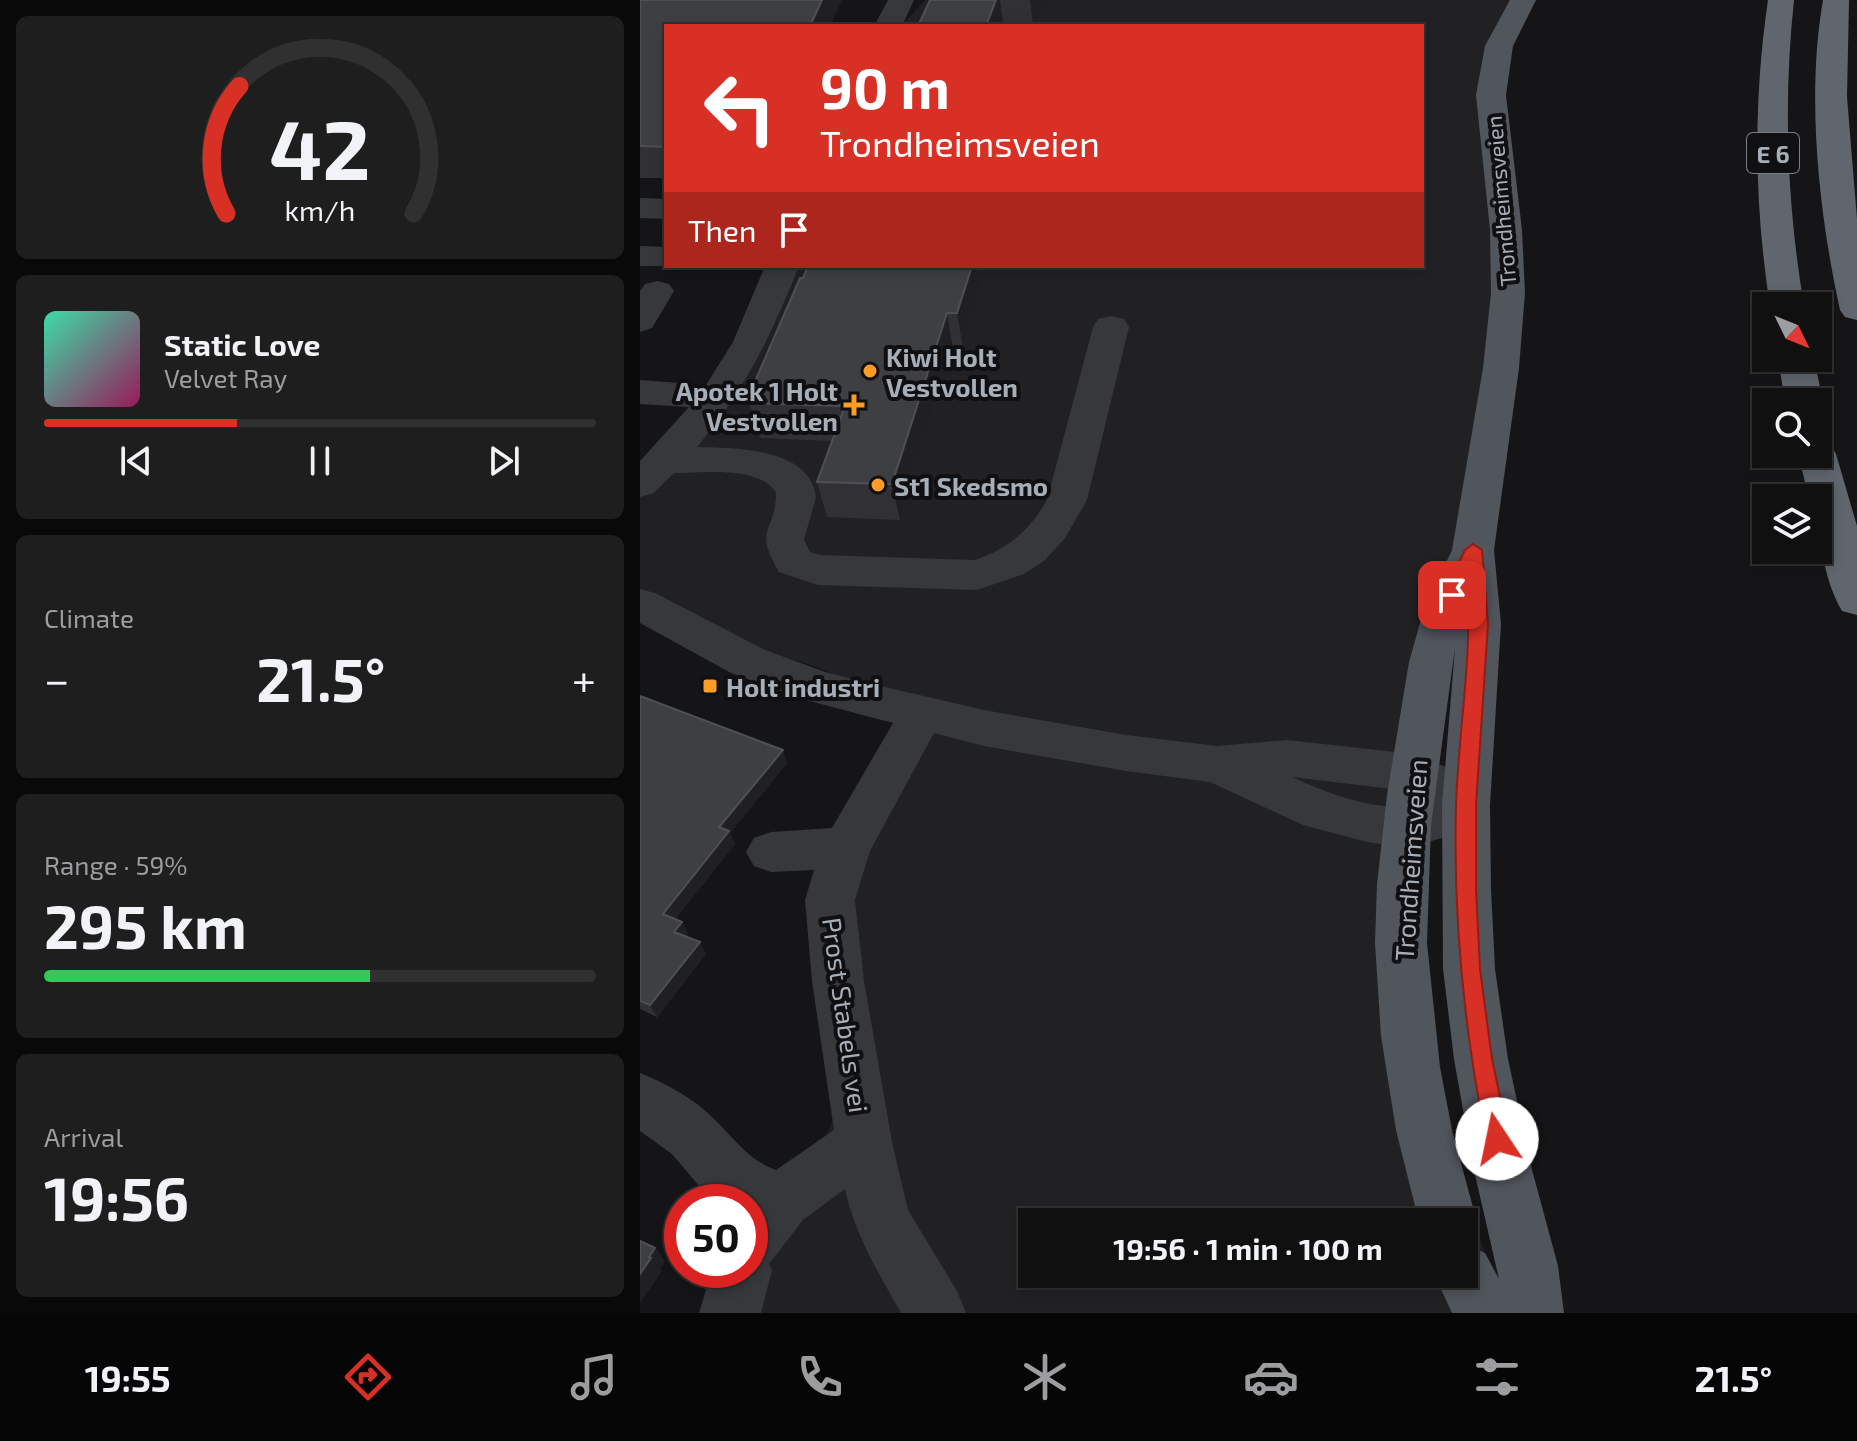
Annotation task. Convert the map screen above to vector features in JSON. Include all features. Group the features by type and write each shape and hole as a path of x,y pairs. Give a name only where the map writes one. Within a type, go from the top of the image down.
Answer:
{"highway":[{"name":"E 6","path":"1781,0 1772,146 1784,292"},
{"name":"E 6","path":"1836,0 1831,28 1833,151 1849,277 1857,310"},
{"path":"1821,468 1857,600"}],"main road":[{"name":"Trondheimsveien","path":"1523,0 1503,36 1493,69 1492,116 1506,230 1507,305 1495,412 1473,550 1479,624 1466,805 1469,969 1479,1044 1502,1166 1528,1266 1533,1313"},
{"name":"Trondheimsveien","path":"1444,1208 1433,1173 1413,1072 1402,972 1407,828 1442,618 1473,550"},
{"path":"1471,1288 1484,1313"}],"street":[{"path":"889,24 901,0"},
{"path":"640,208 664,209"},
{"path":"640,256 664,257"},
{"path":"652,472 717,398 746,351 781,268"},
{"path":"640,321 657,291"},
{"path":"652,472 749,462 774,469 792,480 797,495 784,540 794,562 818,570 977,575 1009,564 1029,551 1051,528 1067,500 1111,327"},
{"path":"640,392 717,398"},
{"path":"640,604 714,645 782,675 922,713 984,728 1126,753 1217,764 1287,758 1414,773 1439,784 1466,805 1439,820 1407,828 1320,811 1217,764"},
{"name":"Prost Stabels vei","path":"768,1219 864,1142 838,981 830,900 846,848 922,713"},
{"path":"771,852 846,848"},
{"name":"Prost Stabels vei","path":"640,1099 692,1135 726,1174 742,1184"},
{"path":"864,1142 881,1220 935,1313"},
{"path":"730,1313 737,1288"}],"shaded area":[{"path":"925,0 1522,0 1493,53 1501,290 1417,766 1415,1047 1469,1208 1018,1208 1018,1288 1478,1288 1478,1233 1505,1313 749,1313 754,1288 768,1288 768,1236 823,1141 864,1059 845,855 884,767 897,703 819,668 640,609 640,477 740,343 784,268 1424,268 1424,24 903,24"}],"building":[{"path":"640,0 822,0 811,24 664,24 664,147 640,146"},
{"path":"930,0 996,0 987,24 919,24"},
{"path":"807,268 971,268 957,313 947,313 892,484 817,482 845,406 749,403 756,386 753,386 800,278 803,278"},
{"path":"640,696 783,750 719,827 729,831 663,914 682,922 674,932 700,942 650,1005 640,1001"},
{"path":"640,1241 655,1248 640,1274"}],"place":[{"name":"Kiwi Holt Vestvollen","path":"870,371"},
{"name":"Apotek 1 Holt Vestvollen","path":"854,405"},
{"name":"St1 Skedsmo","path":"878,485"},
{"name":"Holt industri","path":"710,686"}],"route":[{"path":"1452,595 1473,550 1479,624 1466,805 1469,969 1481,1059 1497,1139"}]}
